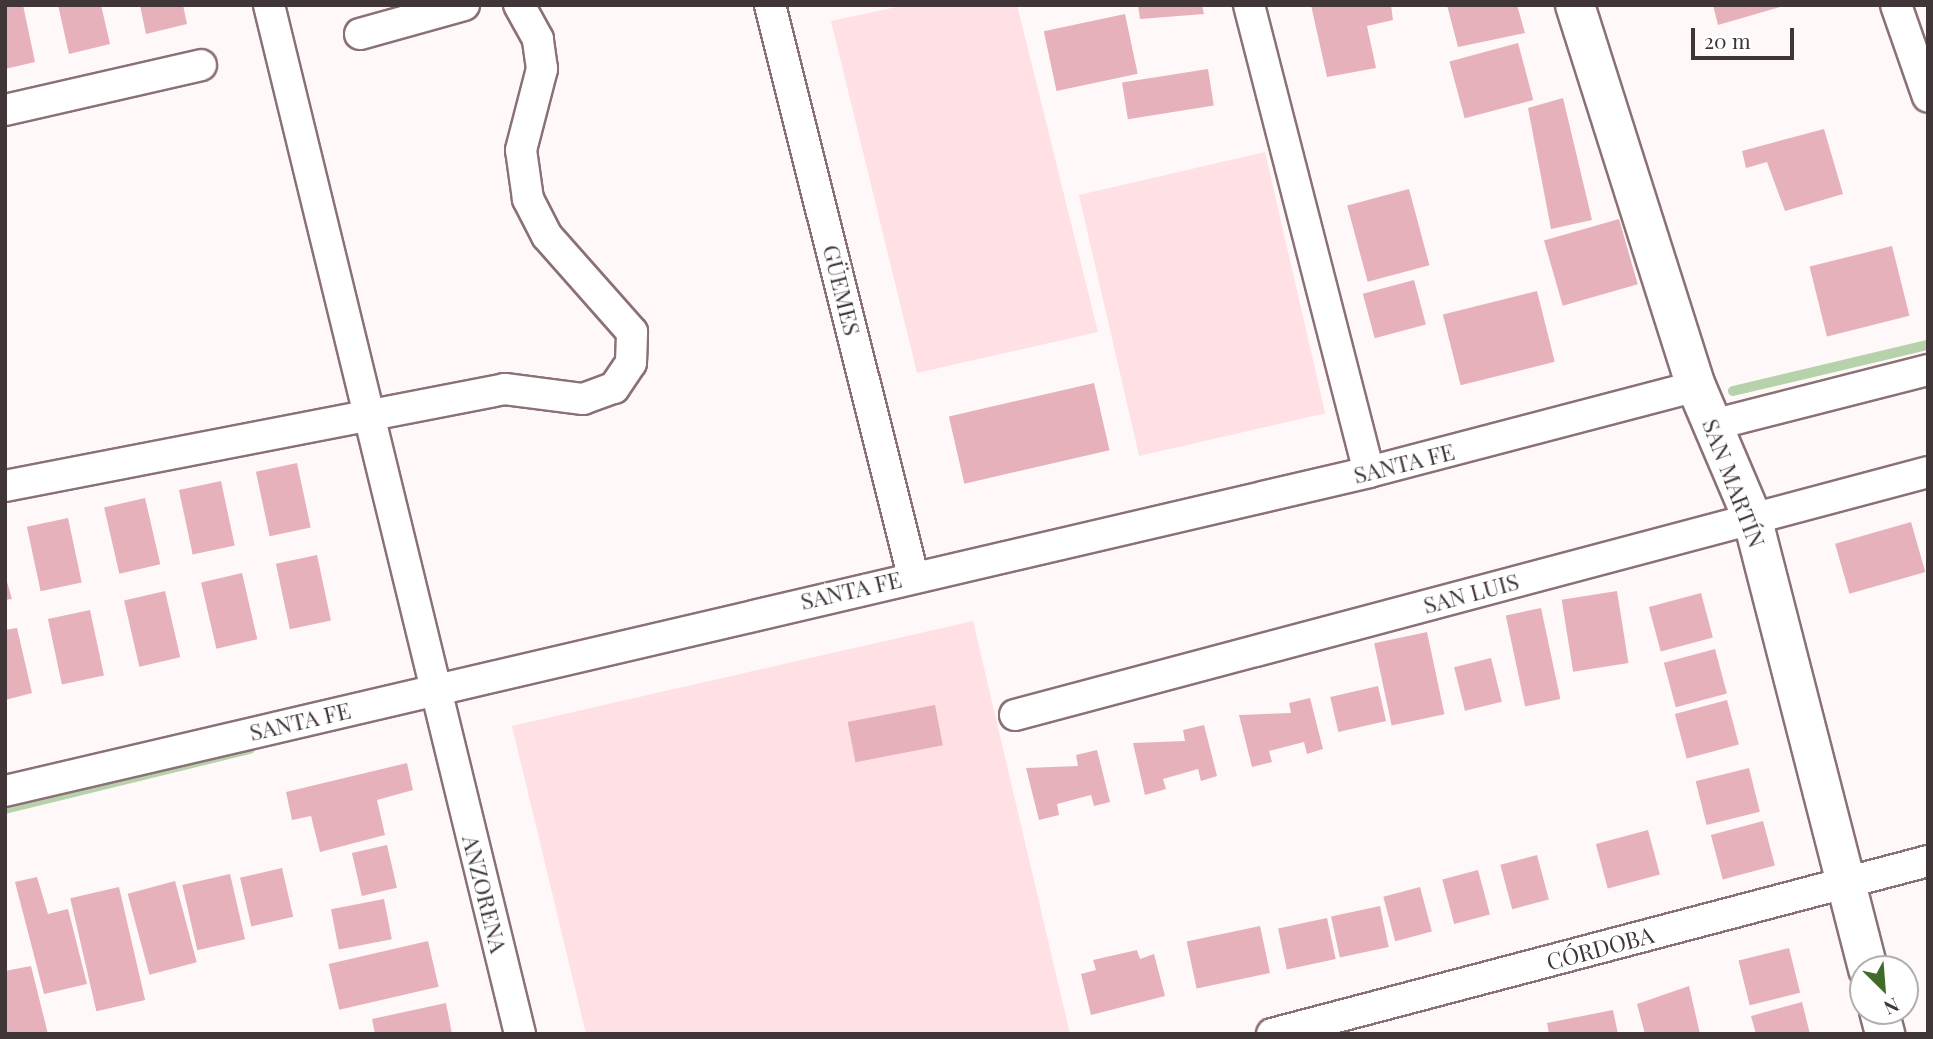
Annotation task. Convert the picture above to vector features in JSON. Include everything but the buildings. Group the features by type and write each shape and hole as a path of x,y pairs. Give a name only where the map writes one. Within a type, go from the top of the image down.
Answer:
{"street":[{"name":"ANZORENA","path":"269,5 520,1034"},
{"path":"360,34 464,5"},
{"path":"5,486 368,411 505,389 583,399 614,388 631,363 632,331 547,236 528,199 521,150 542,69 538,39 519,5"},
{"name":"GÜEMES","path":"771,5 913,576"},
{"path":"1249,5 1369,472"},
{"name":"SAN MARTÍN","path":"1575,5 1696,386 1752,517 1864,955"},
{"path":"1896,5 1928,97"},
{"path":"5,110 201,65"},
{"path":"1713,425 1928,370"},
{"name":"SANTA FE","path":"5,791 913,576 1369,472 1696,386"},
{"name":"SAN LUIS","path":"1016,715 1928,472"},
{"name":"CÓRDOBA","path":"1272,1034 1928,861"}],"shaded area":[{"path":"906,5 1017,5 1098,332 917,373 831,21"},
{"path":"1265,152 1325,413 1139,456 1079,195"},
{"path":"973,621 1070,1034 586,1034 512,726"}],"waterway":[{"path":"1733,391 1928,345"},
{"path":"5,809 250,749"}]}
